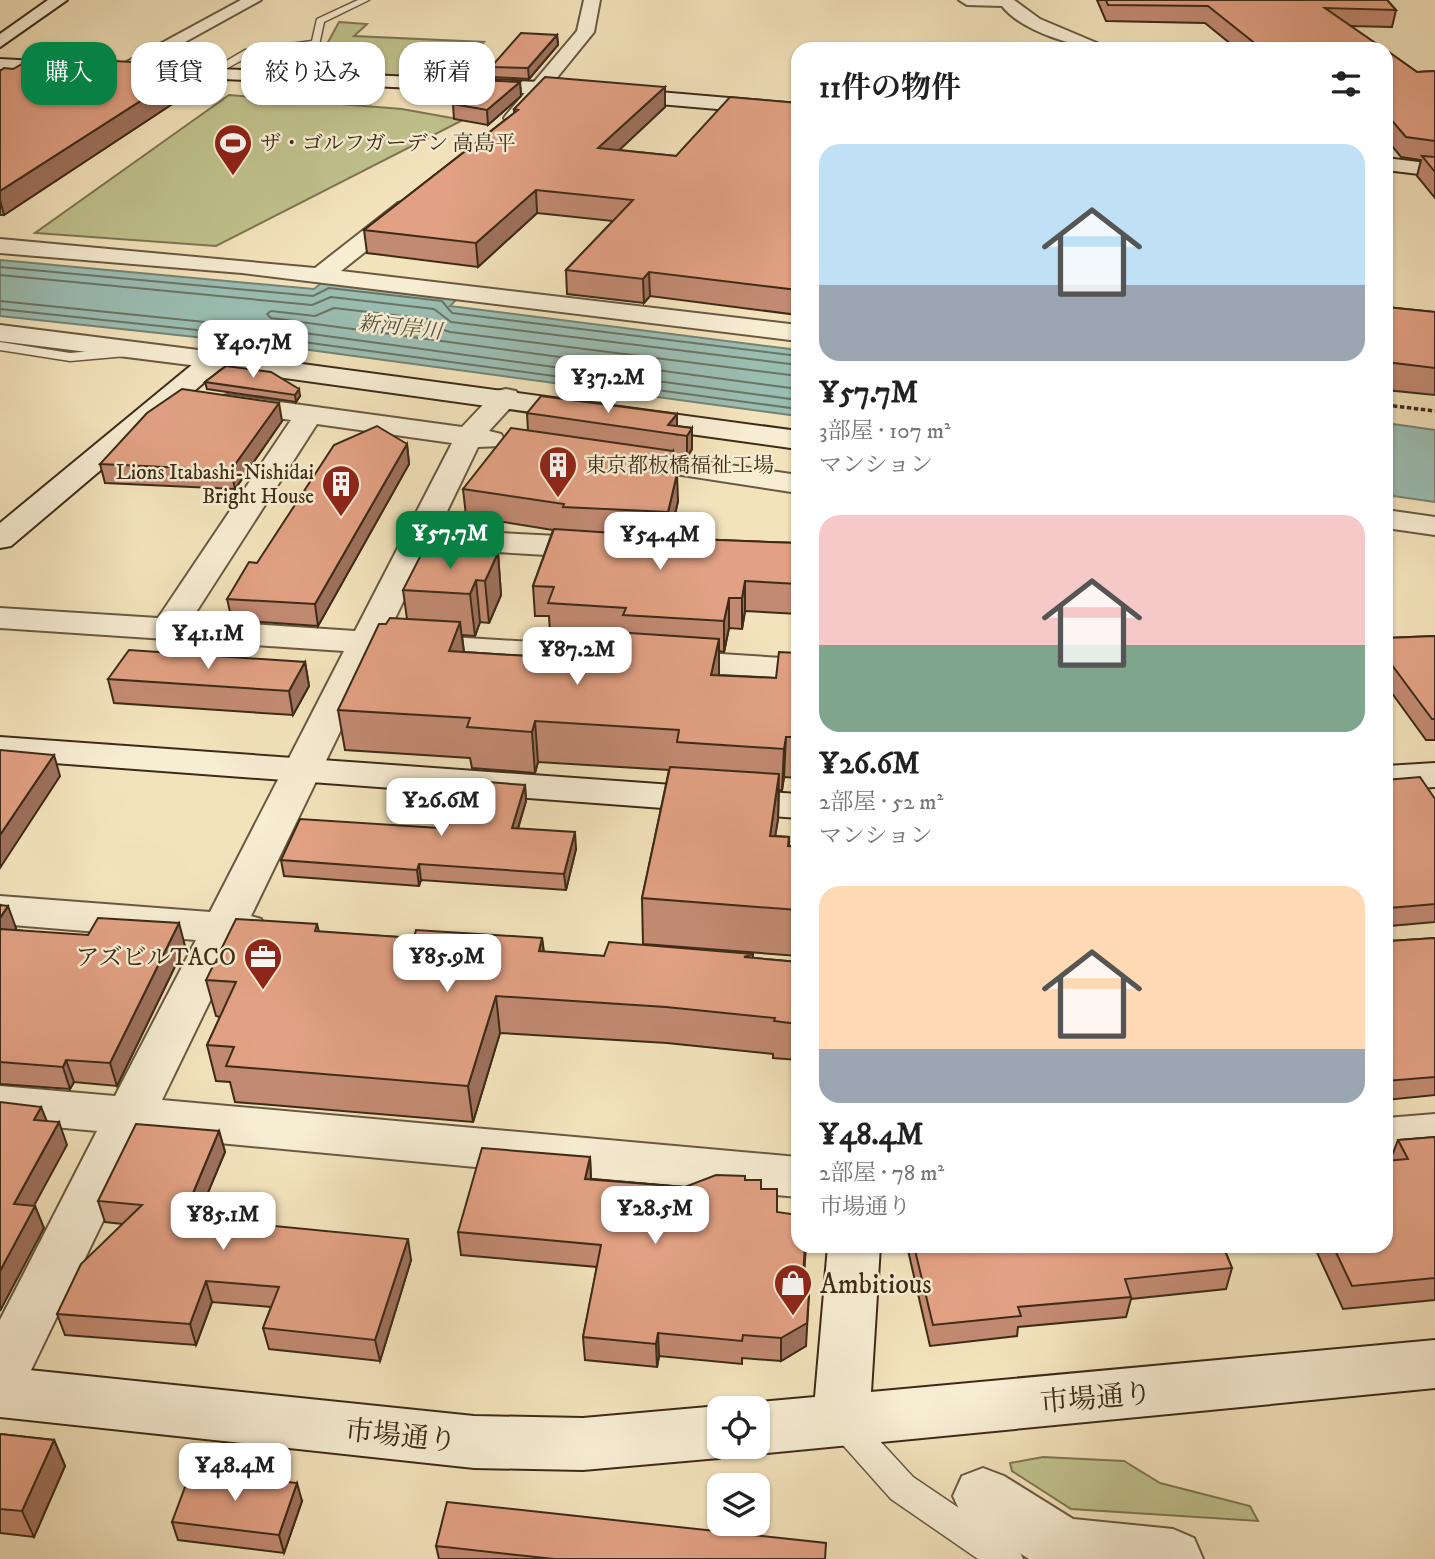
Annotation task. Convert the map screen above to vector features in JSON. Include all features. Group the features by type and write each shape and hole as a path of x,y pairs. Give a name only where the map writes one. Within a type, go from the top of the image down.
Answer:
{"street":[{"path":"0,42 59,0"},
{"path":"117,64 253,0"},
{"path":"498,131 522,111 585,33 592,0"},
{"path":"967,0 1006,1 1022,16 1085,42"},
{"path":"0,64 21,65"},
{"path":"227,74 542,88 791,109"},
{"path":"1393,165 1435,170"},
{"path":"320,275 419,197"},
{"path":"0,246 320,275 791,332"},
{"path":"0,333 506,397 791,439"},
{"path":"0,539 214,360"},
{"path":"173,394 511,443"},
{"path":"0,1376 470,437 506,397"},
{"path":"168,629 309,414"},
{"path":"593,454 791,483"},
{"path":"1393,520 1435,526"},
{"path":"419,538 622,550"},
{"path":"0,618 791,670"},
{"path":"0,748 791,805"},
{"path":"1393,778 1433,778"},
{"path":"0,910 278,932"},
{"path":"0,1104 791,1176"},
{"path":"1393,1136 1435,1133"},
{"path":"841,1421 853,1253"},
{"name":"市場通り","path":"770,1427 1435,1364"},
{"name":"市場通り","path":"0,1392 474,1443 583,1444 707,1433"},
{"path":"983,1496 1064,1547 1173,1559"}],"lane":[{"path":"227,64 248,52 316,43 320,20 365,0"},
{"path":"0,346 90,358 143,351"},
{"path":"841,1421 902,1488 1006,1559"}],"path":[{"path":"1393,406 1435,411"}],"green space":[{"path":"339,22 367,24 354,36 484,42 399,42 399,76 385,75 385,42 328,42"},
{"name":"ザ・ゴルフガーデン 高島平","path":"227,96 241,96 241,105 353,105 402,109 463,120 216,246 35,233 215,105 227,105"},
{"path":"1043,1457 1124,1461 1160,1483 1250,1506 1258,1521 1071,1509 1012,1471 1010,1463"}],"water":[{"name":"新河岸川","path":"0,260 314,289 325,280 460,296 450,306 791,349 791,415 280,346 0,316"},
{"path":"1393,424 1435,430 1435,502 1393,496"}],"building":[{"path":"1106,0 1387,0 1396,10 1325,8 1374,42 1253,42 1208,6 1108,5"},
{"path":"521,33 557,35 528,68 495,67 495,62"},
{"path":"1393,55 1417,72 1435,71 1435,141 1406,137 1393,122"},
{"path":"117,61 131,62 131,105 134,105 0,191 0,71 4,68 13,69 21,64 21,105 117,105"},
{"path":"545,77 665,87 598,148 676,156 730,97 791,102 791,289 649,272 643,279 566,270 633,200 536,190 476,243 364,230 518,110 514,109"},
{"path":"495,81 520,82 495,103"},
{"path":"459,105 493,105 487,110"},
{"path":"1422,156 1435,157 1435,172"},
{"path":"1393,308 1435,312 1435,368 1393,363"},
{"path":"226,366 271,372 299,389 295,395 205,382"},
{"path":"182,389 279,403 231,470 100,464 147,413"},
{"path":"541,396 677,414 668,425 692,428 687,436 527,413"},
{"path":"377,426 407,444 315,604 227,599 249,562 257,563 334,445"},
{"path":"511,428 673,451 657,473 677,474 668,512 563,507 564,504 463,489"},
{"path":"554,529 791,543 791,584 745,581 742,598 729,598 724,621 623,615 626,608 548,603 554,587 533,586"},
{"path":"424,549 498,553 485,581 476,580 470,594 403,590"},
{"path":"390,618 460,622 449,651 606,661 615,632 719,639 711,675 776,678 779,652 791,653 791,737 786,737 784,749 677,742 679,730 535,721 532,732 467,727 470,718 338,710 379,624 386,624"},
{"path":"1435,636 1435,719 1432,719 1393,666 1393,638"},
{"path":"129,650 305,662 289,691 108,679"},
{"path":"0,750 54,755 0,835"},
{"path":"670,767 779,774 770,836 789,837 791,909 642,898"},
{"path":"1420,777 1435,799 1435,904 1393,908 1393,779"},
{"path":"462,780 525,785 512,828 575,832 564,874 419,864 417,870 281,860 300,819 439,828 440,823 449,824"},
{"path":"0,905 8,906 0,918"},
{"path":"98,918 179,923 110,1063 66,1060 63,1067 0,1062 0,929 88,935"},
{"path":"236,919 317,924 315,931 414,938 416,930 542,938 539,951 604,956 609,942 753,954 744,957 791,961 791,1023 774,1021 775,1018 666,1007 496,996 468,1086 226,1066 234,1047 207,1045 236,982 206,980"},
{"path":"1435,938 1435,1077 1393,1080 1393,941"},
{"path":"0,1102 41,1107 34,1120 59,1122 14,1204 35,1206 0,1271"},
{"path":"136,1124 219,1131 183,1217 408,1239 375,1340 263,1328 279,1287 206,1281 190,1324 57,1314 81,1264 142,1205 98,1201"},
{"path":"1435,1137 1435,1278 1352,1286 1336,1253 1393,1253 1393,1160 1408,1159 1398,1140"},
{"path":"482,1148 590,1157 585,1179 685,1187 716,1175 745,1176 745,1180 761,1180 761,1189 777,1189 777,1212 791,1214 791,1253 805,1253 803,1276 810,1277 807,1323 781,1338 743,1335 742,1341 658,1333 656,1344 583,1337 601,1245 458,1232"},
{"path":"916,1253 1226,1253 1232,1268 1125,1279 1131,1297 1018,1307 1021,1316 933,1325"},
{"path":"0,1434 54,1440 22,1511 0,1509"},
{"path":"191,1471 297,1483 279,1535 172,1522"},
{"path":"447,1502 707,1530 707,1536 761,1536 826,1543 825,1559 554,1559 436,1546"}],"place":[{"name":"ザ・ゴルフガーデン 高島平","path":"233,177"},
{"name":"東京都板橋福祉工場","path":"558,499"},
{"name":"Lions Itabashi-Nishidai Bright House","path":"341,518"},
{"name":"アズビルTACO","path":"263,991"},
{"name":"Ambitious","path":"793,1317"}]}
